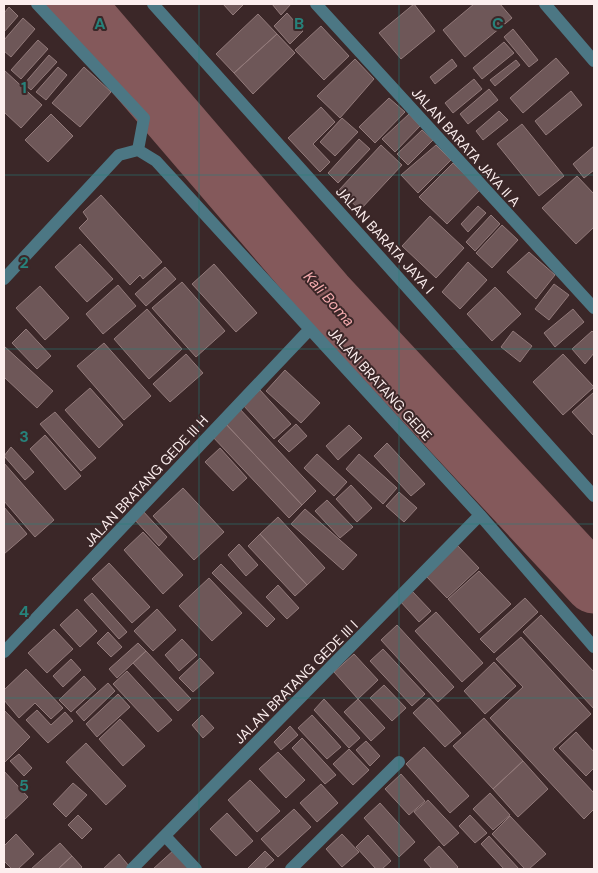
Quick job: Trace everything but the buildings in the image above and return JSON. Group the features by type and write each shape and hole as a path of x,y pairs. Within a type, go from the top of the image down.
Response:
{"street":[{"path":"4,279 119,155 138,150 144,118 37,4"},
{"name":"JALAN BARATA JAYA I","path":"153,4 593,491"},
{"name":"JALAN BARATA JAYA II A","path":"316,4 594,308"},
{"path":"544,4 594,61"},
{"name":"JALAN BRATANG GEDE","path":"138,150 156,161 480,515 594,647"},
{"name":"JALAN BRATANG GEDE III H","path":"4,652 310,329"},
{"name":"JALAN BRATANG GEDE III I","path":"132,869 480,515"},
{"path":"291,869 399,762"},
{"path":"165,836 196,869"}],"waterway":[{"name":"Kali Boma","path":"75,4 325,295 594,584"}]}
